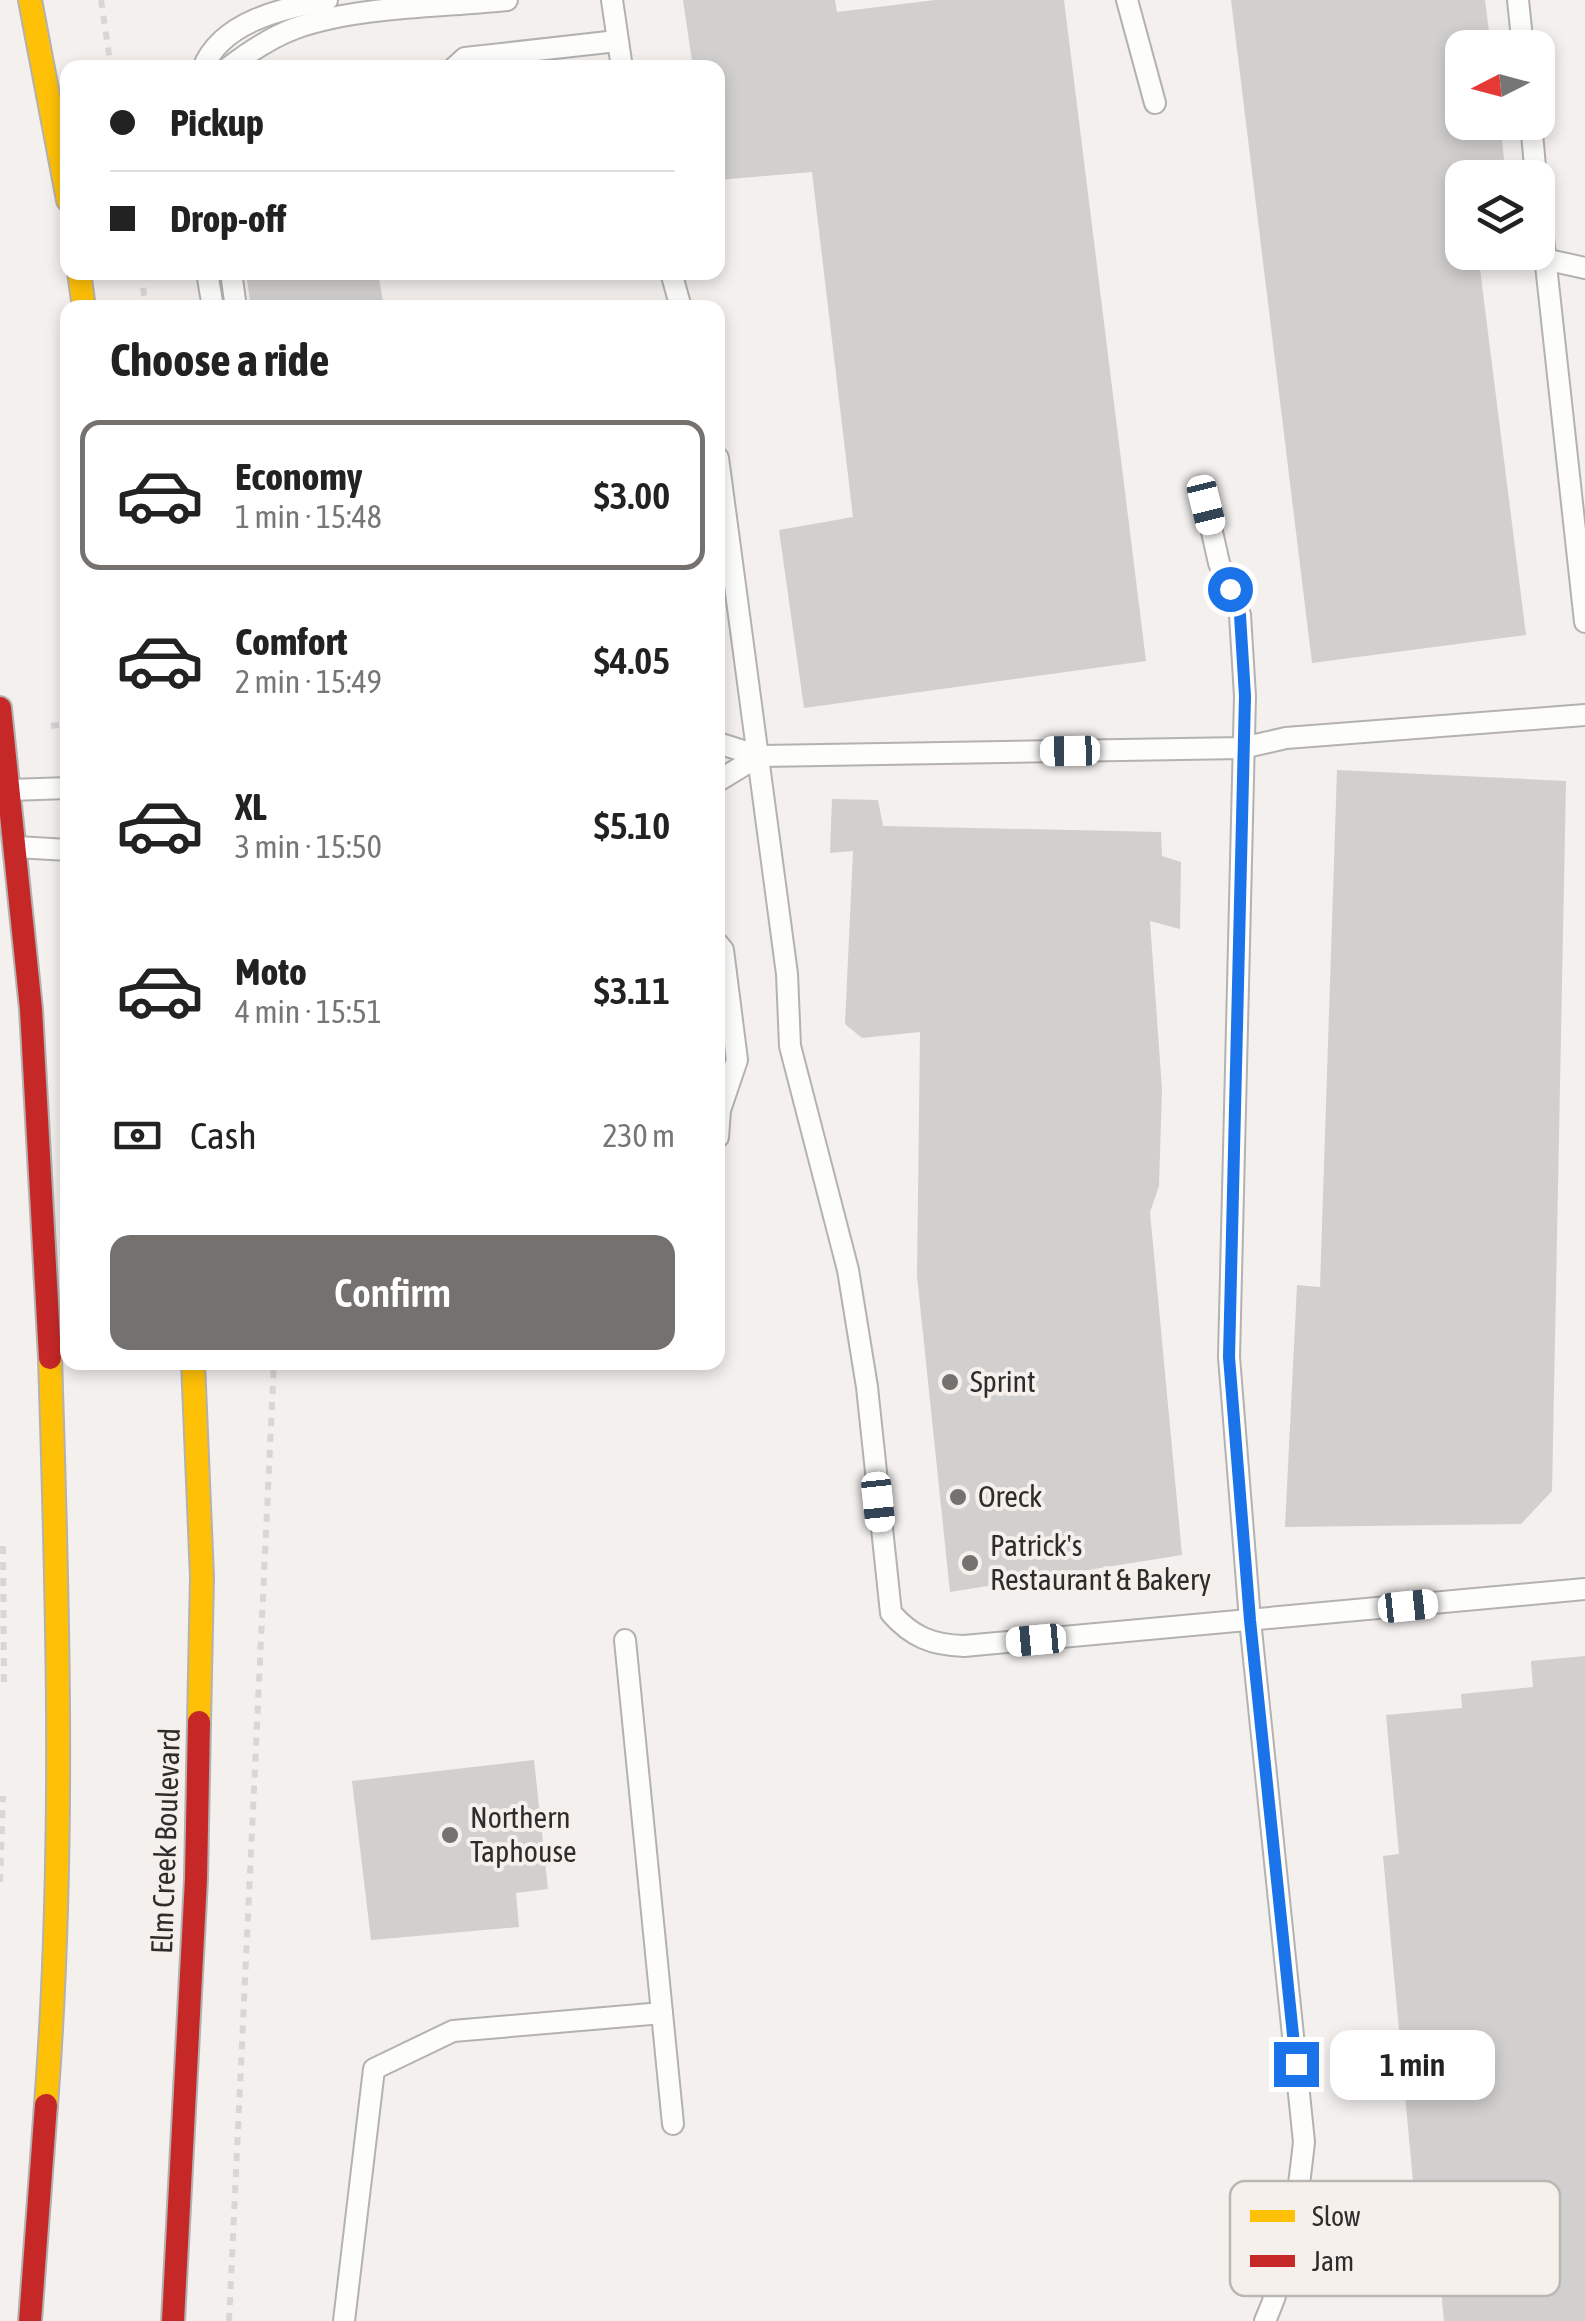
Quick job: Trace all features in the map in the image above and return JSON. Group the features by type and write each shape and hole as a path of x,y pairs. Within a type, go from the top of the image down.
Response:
{"main road":[{"path":"30,0 60,158"},
{"path":"0,708 9,848 32,1010 48,1306 57,1583 55,1986 30,2321"},
{"name":"Elm Creek Boulevard","path":"173,2321 197,1860 202,1578 193,1370"}],"lane":[{"path":"206,60 208,53 240,27 283,9 327,0"},
{"path":"239,60 296,28 346,16 507,0"},
{"path":"612,0 621,60"},
{"path":"1127,0 1155,103"},
{"path":"1518,0 1521,30"},
{"path":"464,60 617,41"},
{"path":"1555,261 1585,268"},
{"path":"1545,270 1585,622"},
{"path":"1206,505 1220,563 1240,615 1245,696 1229,1357 1250,1620 1304,2142 1300,2181"},
{"path":"725,514 787,974 790,1046 848,1270 866,1386 891,1613 905,1629 924,1641 964,1646 1585,1589"},
{"path":"725,745 759,756 1242,748 1286,738 1585,715"},
{"path":"725,777 759,756"},
{"path":"5,790 60,788"},
{"path":"9,848 60,850"},
{"path":"725,966 737,1060 725,1091"},
{"path":"626,1640 673,2124"},
{"path":"344,2321 374,2069 452,2032 662,2012"},
{"path":"1265,2321 1276,2296"}],"path":[{"path":"100,0 109,60"},
{"path":"229,2321 274,1370"},
{"path":"3,1544 4,1704"},
{"path":"0,1882 4,1780"}],"building":[{"path":"683,0 835,0 837,12 935,0 1064,0 1146,661 804,708 779,530 853,517 812,172 725,179 725,60 692,60"},
{"path":"1231,0 1485,0 1489,30 1445,30 1445,140 1502,140 1504,160 1445,160 1445,270 1480,270 1526,635 1312,663"},
{"path":"247,280 379,280 383,300 250,300"},
{"path":"1337,770 1566,781 1552,1491 1521,1524 1285,1527 1297,1285 1320,1287"},
{"path":"832,799 878,800 883,826 1161,832 1162,856 1181,862 1180,929 1150,921 1162,1089 1159,1186 1150,1212 1182,1555 950,1592 917,1276 920,1032 862,1038 845,1024 853,851 830,853"},
{"path":"1585,1656 1585,2321 1444,2321 1442,2296 1560,2296 1560,2181 1413,2181 1383,1856 1399,1854 1386,1715 1462,1708 1461,1694 1533,1687 1531,1661"},
{"name":"Northern Taphouse","path":"534,1760 548,1889 516,1893 519,1927 371,1940 352,1781"}],"traffic: slow":[{"path":"30,0 60,158"},
{"path":"80,280 83,300"},
{"path":"46,2105 58,1825 50,1358"},
{"path":"193,1370 202,1577 199,1722"}],"traffic: jam":[{"path":"0,708 31,1009 50,1358"},
{"path":"173,2321 196,1879 199,1722"},
{"path":"30,2321 46,2105"}],"place":[{"name":"Sprint","path":"950,1382"},
{"name":"Oreck","path":"958,1497"},
{"name":"Patrick's Restaurant & Bakery","path":"970,1563"},
{"name":"Northern Taphouse","path":"450,1835"}],"route":[{"path":"1230,589 1240,615 1245,696 1229,1357 1250,1620 1296,2064"}]}
